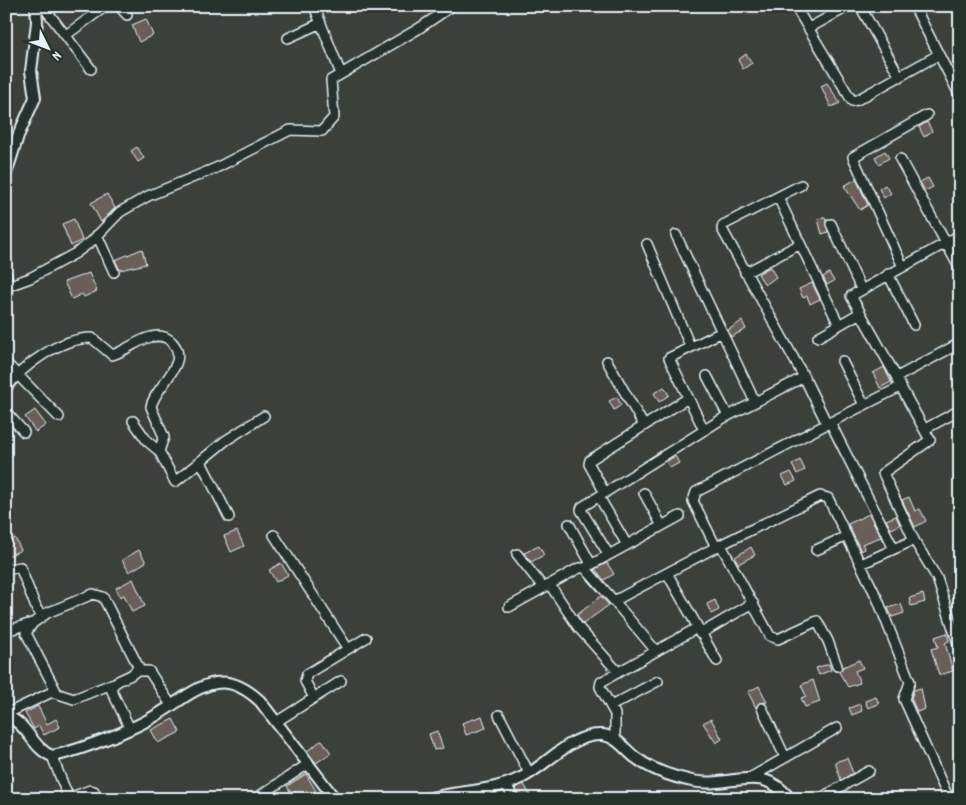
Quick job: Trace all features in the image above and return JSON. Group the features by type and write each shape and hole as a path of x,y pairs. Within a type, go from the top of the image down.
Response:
{"street":[{"path":"6,174 18,136 35,98 32,71 37,22 36,6"},
{"path":"43,6 91,69"},
{"path":"66,36 106,6"},
{"path":"119,6 127,14"},
{"path":"314,6 341,74"},
{"path":"7,285 30,278 70,256 85,246 128,207 216,168 290,130 297,129 316,133 327,128 334,117 335,111 331,80 418,29 452,6"},
{"path":"795,6 852,100 858,100 938,55"},
{"path":"809,28 849,6"},
{"path":"860,6 900,77"},
{"path":"914,6 960,96"},
{"path":"288,38 321,23"},
{"path":"903,267 854,157 926,115"},
{"path":"900,159 960,269"},
{"path":"801,185 722,227 744,273 804,377 894,549"},
{"path":"778,197 839,325"},
{"path":"831,224 861,289"},
{"path":"960,234 851,296 930,437 928,442 883,473 914,540 937,578 960,650"},
{"path":"97,235 114,272"},
{"path":"676,235 755,402"},
{"path":"647,244 690,346"},
{"path":"744,273 800,244"},
{"path":"888,274 914,325"},
{"path":"818,336 860,313"},
{"path":"704,430 669,358 690,346 722,332"},
{"path":"6,388 12,369 70,342 92,338 112,355 149,338 158,336 167,339 176,348 177,360 151,407 164,437 159,451"},
{"path":"837,666 828,641 817,621 774,638 718,546 694,501 696,492 864,405 960,343"},
{"path":"842,361 864,405"},
{"path":"607,362 644,426"},
{"path":"12,369 59,417"},
{"path":"707,376 728,416"},
{"path":"609,555 581,510 582,507 704,430 804,377"},
{"path":"627,545 602,495 589,462 688,398"},
{"path":"925,429 960,410"},
{"path":"6,412 24,432"},
{"path":"133,421 147,441 159,451 175,482 224,441 264,416"},
{"path":"201,462 228,517"},
{"path":"644,493 662,526"},
{"path":"614,602 778,515 820,496 828,498 878,600 910,682 904,699 949,799"},
{"path":"509,607 579,568 588,566 680,516"},
{"path":"570,524 588,566 614,602 656,651"},
{"path":"274,536 348,649"},
{"path":"816,550 847,536"},
{"path":"861,564 914,540"},
{"path":"517,554 540,584 547,586 578,626 618,672"},
{"path":"6,570 20,567 39,614 46,614"},
{"path":"666,573 717,661"},
{"path":"57,693 28,638 27,629 46,614 93,594 100,594 138,663 137,671"},
{"path":"616,740 617,721 600,684 656,651 752,603"},
{"path":"6,631 35,622"},
{"path":"314,698 305,681 307,674 366,638"},
{"path":"6,716 44,695 57,693 74,699 114,683 137,671 149,671 171,705"},
{"path":"611,706 658,680"},
{"path":"276,722 341,681"},
{"path":"114,683 111,689 130,728"},
{"path":"52,756 130,728 156,716 201,688 217,683 232,684 247,689 260,700 335,799"},
{"path":"762,708 785,757"},
{"path":"499,715 530,773"},
{"path":"6,716 20,724 43,751 52,756 69,798 90,790 94,791 98,799"},
{"path":"747,779 837,728"},
{"path":"427,799 506,784 530,773 556,754 585,738 602,735 616,740 636,758 661,772 692,781 712,783 760,777 775,782 790,799"},
{"path":"255,799 308,764"},
{"path":"819,799 869,771"},
{"path":"506,784 514,799"}],"building":[{"path":"146,19 153,35 139,42 132,25"},
{"path":"746,54 752,63 743,69 738,60"},
{"path":"827,83 840,103 831,107 821,86"},
{"path":"927,122 932,131 924,137 919,127"},
{"path":"137,147 144,158 138,162 131,151"},
{"path":"885,151 889,158 879,164 875,157"},
{"path":"928,178 933,187 925,191 920,182"},
{"path":"856,179 868,205 860,210 844,186"},
{"path":"885,185 891,193 884,198 879,189"},
{"path":"107,194 115,208 101,222 91,203"},
{"path":"825,217 828,232 822,234 818,219"},
{"path":"74,219 82,240 71,246 62,224"},
{"path":"142,249 146,264 120,270 115,260"},
{"path":"770,267 776,277 765,285 758,274"},
{"path":"89,273 97,291 84,297 82,294 72,299 64,282"},
{"path":"829,273 834,281 827,285 823,277"},
{"path":"812,283 820,299 810,304 807,296 803,298 799,289"},
{"path":"742,321 746,329 731,337 728,330"},
{"path":"884,367 891,382 880,388 873,373"},
{"path":"664,387 669,395 659,402 654,393"},
{"path":"617,397 621,405 614,410 609,401"},
{"path":"35,410 46,425 36,432 25,417"},
{"path":"675,456 679,463 670,468 666,462"},
{"path":"800,460 805,470 797,474 792,465"},
{"path":"791,472 796,481 787,485 782,476"},
{"path":"909,497 915,511 920,509 926,521 915,527 902,500"},
{"path":"869,514 881,537 862,544 865,549 861,551 848,524"},
{"path":"896,516 900,525 891,529 886,520"},
{"path":"237,531 244,546 231,552 224,536"},
{"path":"15,538 21,550 6,557 6,542"},
{"path":"539,546 544,555 531,562 524,553"},
{"path":"751,547 755,555 738,564 735,557"},
{"path":"139,550 146,562 129,572 122,560"},
{"path":"281,563 288,575 276,582 269,570"},
{"path":"607,563 614,574 604,580 595,569"},
{"path":"133,579 145,606 132,612 124,595 120,597 116,588"},
{"path":"923,594 925,602 911,606 909,598"},
{"path":"601,596 609,605 583,624 577,615"},
{"path":"715,600 719,610 711,614 707,604"},
{"path":"901,604 904,613 892,617 888,608"},
{"path":"947,633 949,641 945,643 953,671 939,675 931,649 938,647 935,637"},
{"path":"859,660 863,668 855,671 860,683 848,687 839,672 843,667"},
{"path":"829,664 831,670 819,675 816,668"},
{"path":"813,680 820,702 805,707 801,698 806,696 801,685"},
{"path":"759,686 767,702 759,703 756,708 748,692"},
{"path":"921,688 925,709 917,712 911,698 914,690"},
{"path":"876,697 879,704 868,708 865,701"},
{"path":"860,704 862,711 852,715 849,708"},
{"path":"38,706 47,724 56,719 60,727 44,735 39,726 34,729 25,713"},
{"path":"482,716 486,728 466,735 462,723"},
{"path":"173,719 180,732 158,743 151,730"},
{"path":"711,719 722,739 716,743 703,723"},
{"path":"437,731 443,748 434,750 429,734"},
{"path":"322,740 331,753 316,763 307,751"},
{"path":"847,758 853,773 841,780 835,762"},
{"path":"306,774 316,791 303,799 294,799 287,786"},
{"path":"524,784 532,799 520,799 515,788"}]}
